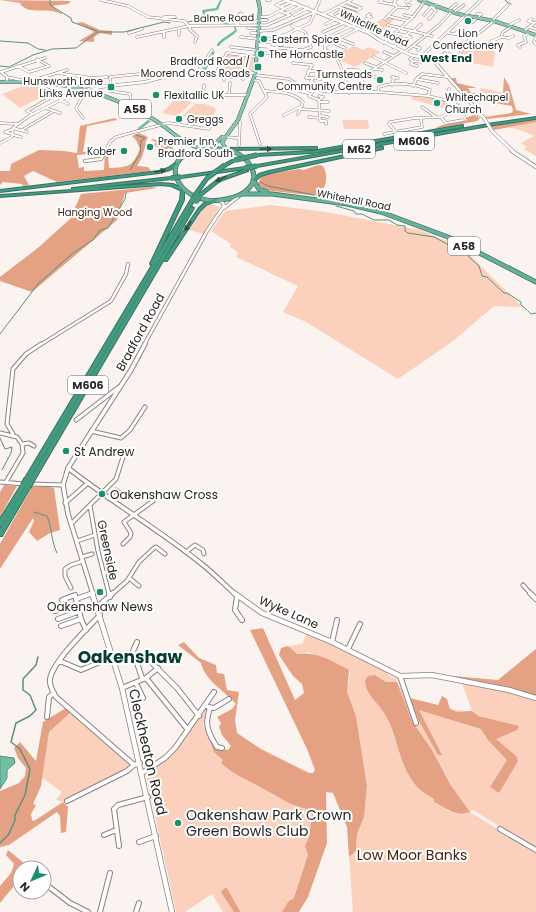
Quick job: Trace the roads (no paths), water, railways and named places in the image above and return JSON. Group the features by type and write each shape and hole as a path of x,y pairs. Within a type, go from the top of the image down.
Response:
{"highway":[{"name":"M62","path":"257,166 452,128 536,115"},
{"name":"M62","path":"257,166 536,118"},
{"name":"M606","path":"0,524 30,480 144,292 207,178 225,165 235,160 256,155 312,152 452,128"},
{"name":"M606","path":"198,194 219,180 245,168 368,151 460,130"},
{"path":"0,192 159,172 169,169 188,154 202,149 315,148 366,142"},
{"path":"227,149 238,153 247,160 253,172 254,180"},
{"path":"0,196 167,184 196,198 217,200 230,199 249,188 254,180 260,175 368,151"},
{"path":"177,163 175,173 182,190"},
{"path":"0,196 245,168"},
{"path":"0,192 170,177"},
{"name":"A58","path":"254,180 258,188 265,191 352,204 390,214"},
{"path":"145,186 167,186 178,191 180,196 174,217"},
{"name":"M606","path":"149,274 154,259 183,198 182,190"},
{"name":"Whitehall Road","path":"241,194 255,193 350,205 390,214 440,234 536,282"},
{"name":"M606","path":"144,292 199,210 205,204 217,200"},
{"name":"M606","path":"30,480 149,274 194,201"},
{"name":"M606","path":"0,534 25,486"}],"main road":[{"path":"202,149 217,143 224,137 236,123 243,109 255,74 260,19 258,0"},
{"name":"Whitcliffe Road","path":"287,0 371,34 384,43 414,56 433,60"},
{"path":"419,0 450,11 462,13 466,16 492,20 536,35"},
{"path":"433,60 507,147 536,167"},
{"path":"92,89 145,82 178,73 229,73 234,76 241,73 255,74"},
{"name":"A58","path":"0,82 44,82 78,85 92,89 163,125 190,146 202,149"},
{"name":"A58","path":"175,134 184,147 177,163"},
{"path":"224,137 221,144 227,149"}],"street":[{"path":"101,0 128,6 148,17 184,21 190,26 189,29 191,33 197,36 195,42"},
{"path":"285,9 276,5 287,0"},
{"path":"241,37 274,40 311,22 320,0"},
{"path":"342,0 361,8 357,10 342,5"},
{"path":"324,14 351,0"},
{"path":"382,0 380,2 407,8 409,5"},
{"path":"396,0 394,2 397,6"},
{"path":"406,2 410,0"},
{"path":"384,43 413,17 425,1 430,0"},
{"path":"421,57 466,16 481,0"},
{"path":"276,1 281,3"},
{"path":"280,7 291,2"},
{"path":"251,20 268,17 296,3"},
{"path":"406,52 439,25 456,4"},
{"path":"441,13 450,11 464,4"},
{"path":"424,15 435,5"},
{"path":"429,19 436,10 433,8 435,5"},
{"path":"280,11 287,13 302,6"},
{"path":"384,19 397,6"},
{"path":"433,60 454,61 471,37 474,37 507,6"},
{"path":"339,7 358,15 354,18 362,22"},
{"path":"294,14 308,8"},
{"path":"335,14 344,9"},
{"path":"251,33 270,31 316,11"},
{"path":"472,22 479,11"},
{"path":"231,20 241,13"},
{"name":"Balme Road","path":"190,26 214,27 238,24 270,24 290,15 287,13"},
{"path":"344,18 353,13"},
{"path":"345,48 324,39 371,18 367,16 370,14"},
{"path":"475,18 481,14 477,14"},
{"path":"162,19 170,15 175,17"},
{"path":"404,15 413,17"},
{"path":"216,16 231,20 238,24"},
{"path":"388,16 408,21"},
{"path":"220,21 225,19"},
{"path":"260,19 267,20"},
{"path":"326,24 336,19"},
{"path":"532,19 528,21 535,22"},
{"path":"365,20 372,23"},
{"path":"501,37 503,32 519,20"},
{"path":"524,31 535,22"},
{"path":"323,32 344,23"},
{"path":"258,45 305,50 311,45 305,32 287,24"},
{"path":"414,31 421,24"},
{"path":"388,25 432,36"},
{"path":"142,29 131,33 138,37 164,30 190,26"},
{"path":"529,27 536,29"},
{"path":"179,28 179,35"},
{"path":"248,28 259,31"},
{"path":"332,28 353,36"},
{"path":"337,28 341,31"},
{"path":"330,52 325,50 324,47 358,29"},
{"path":"455,34 460,29"},
{"path":"164,30 164,37"},
{"path":"393,47 411,31"},
{"path":"395,33 411,37"},
{"path":"448,33 471,37"},
{"path":"520,48 518,45 526,42 524,36 530,33"},
{"path":"283,35 292,40"},
{"path":"536,35 534,42 536,44"},
{"path":"500,47 491,42 501,37 510,38 512,36"},
{"path":"339,39 353,44"},
{"path":"468,41 488,47"},
{"path":"276,48 278,44 282,45"},
{"path":"267,51 269,46"},
{"path":"413,46 420,48 418,50"},
{"path":"231,47 267,51 303,58"},
{"path":"456,49 461,50"},
{"path":"197,73 212,50"},
{"path":"362,92 365,74 386,62 402,50"},
{"path":"384,52 394,56"},
{"path":"216,73 227,53 257,57"},
{"path":"437,60 446,54 458,56"},
{"path":"414,56 410,59 412,61 410,64 417,66"},
{"path":"374,57 386,62 392,68 406,73"},
{"path":"1,72 45,58"},
{"path":"18,66 31,72 49,66 37,60"},
{"path":"338,61 346,79 346,88 349,93"},
{"path":"412,61 422,62"},
{"path":"294,63 317,66"},
{"path":"365,63 382,70"},
{"path":"312,65 308,70 306,78 321,79"},
{"path":"66,97 57,94 37,83 40,78 67,70"},
{"path":"308,70 315,71"},
{"path":"342,70 357,70 365,74 375,76"},
{"path":"1,72 7,77 21,80"},
{"path":"57,73 92,78 107,77"},
{"path":"111,86 110,77 149,73"},
{"path":"224,73 224,80"},
{"path":"241,73 241,78 243,79"},
{"path":"255,74 289,79 295,84 315,90 349,93 378,92 428,96 445,100 483,117"},
{"path":"413,86 416,79 422,74 447,77"},
{"path":"7,77 7,82"},
{"path":"392,85 393,77 398,78"},
{"path":"307,88 312,82 313,78"},
{"path":"416,79 438,83"},
{"path":"253,80 259,81 267,97 252,111 249,117 260,144"},
{"path":"312,82 320,85 318,85"},
{"path":"229,95 230,83"},
{"path":"78,85 92,89"},
{"path":"122,85 123,93"},
{"path":"204,85 204,96 248,95"},
{"path":"378,92 381,85 413,86 430,90 428,96"},
{"path":"0,143 12,135 13,129 17,124 33,114 85,88"},
{"path":"311,94 315,90"},
{"path":"445,100 449,90"},
{"path":"110,91 131,95 131,100"},
{"path":"265,91 284,93 298,98 302,101 302,106 298,114"},
{"path":"300,91 311,94"},
{"path":"73,93 82,97 76,108 83,118"},
{"path":"33,114 27,111 57,94"},
{"path":"311,94 310,98 328,102"},
{"path":"319,96 323,97 319,101 320,120 326,121 326,124"},
{"path":"60,100 68,104"},
{"path":"284,115 302,106"},
{"path":"422,106 436,117"},
{"path":"396,132 389,124 390,122 415,118 421,119 441,117 456,111 461,107"},
{"path":"46,108 60,113"},
{"path":"300,109 329,111"},
{"path":"423,111 427,109"},
{"path":"22,130 54,111"},
{"path":"456,111 465,114"},
{"path":"474,114 479,113"},
{"path":"309,117 328,117"},
{"path":"441,117 446,123 463,120"},
{"path":"384,134 422,127 421,119"},
{"path":"85,161 100,160 105,148 116,137 168,123 207,129 214,122"},
{"path":"239,145 240,122"},
{"path":"0,123 17,124"},
{"path":"21,137 3,132 13,129 26,132"},
{"path":"224,137 239,138"},
{"name":"Bradford Road","path":"95,599 71,524 66,503 63,485 68,468 120,388 207,231 222,209 241,194"},
{"path":"217,200 224,204 222,209"},
{"path":"6,482 23,452 23,444 13,434 7,424 13,369 26,354 111,301 128,264"},
{"path":"122,267 127,268"},
{"path":"76,420 115,389 120,388"},
{"path":"91,431 121,438 130,430 145,407"},
{"path":"0,433 13,434"},
{"path":"23,444 29,443 34,446"},
{"path":"71,524 116,479 124,454"},
{"name":"Wyke Lane","path":"68,468 101,494 186,552 237,596 260,612 348,649 400,676 432,675 508,690 536,698"},
{"path":"0,482 63,485"},
{"path":"66,503 88,483"},
{"path":"108,498 116,490 120,493"},
{"path":"123,544 130,537 131,533 125,526 124,522 132,514 153,501"},
{"name":"Greenside","path":"90,506 95,535 110,596"},
{"path":"77,541 95,535"},
{"path":"186,552 196,545 204,550 204,554"},
{"path":"97,607 129,578 139,562 156,547 165,554"},
{"path":"71,588 64,574 64,569 92,554"},
{"path":"104,574 113,567"},
{"path":"129,578 138,586"},
{"path":"523,585 536,599"},
{"path":"55,611 76,599 93,593"},
{"path":"237,596 235,610 242,620"},
{"path":"62,600 76,599"},
{"path":"76,599 81,619 86,630"},
{"name":"Cleckheaton Road","path":"95,599 122,688 148,797 172,912"},
{"path":"58,619 80,611"},
{"path":"100,615 60,661 50,679 51,687 56,697 134,765"},
{"path":"61,626 81,619"},
{"path":"332,642 336,620"},
{"path":"348,649 360,624"},
{"path":"137,642 133,651 144,678 188,730"},
{"path":"100,657 101,662"},
{"path":"60,661 81,670 108,659"},
{"path":"148,659 184,696 199,716"},
{"path":"122,688 136,683 158,668"},
{"path":"400,676 416,723"},
{"path":"136,683 143,698"},
{"path":"142,773 165,758 199,716 214,692"},
{"path":"47,717 49,697 54,693"},
{"path":"205,705 210,708 220,705 229,698"},
{"path":"210,708 205,719 206,725 218,747 222,748"},
{"path":"68,801 140,763"},
{"path":"119,846 114,809 118,805 148,797"},
{"path":"500,829 536,850"},
{"path":"104,835 116,830"},
{"path":"139,842 156,836"},
{"path":"100,912 110,873"},
{"path":"52,889 68,903 88,912"},
{"path":"136,912 139,903"}],"waterway":[{"path":"50,0 50,5 71,18 72,22 97,31"},
{"path":"221,0 217,9 203,11 205,18 229,25"},
{"path":"505,0 511,4"},
{"path":"188,22 205,18"},
{"path":"0,66 9,67 33,55 52,49 76,48 97,32 124,32 164,22 170,23"},
{"path":"218,45 222,40 236,30 234,26"},
{"path":"0,41 28,43 38,49 45,50"},
{"path":"210,59 214,52"},
{"path":"203,72 208,63"},
{"path":"139,129 149,121"},
{"path":"135,131 140,129"},
{"path":"130,170 140,154 141,141 145,138 136,135"},
{"path":"159,141 180,153"},
{"path":"260,182 268,186 314,195"},
{"path":"0,334 38,284 73,253 93,240 100,230 108,228 125,199 126,193"},
{"path":"336,206 354,211 356,214 362,214 374,220 389,220 397,225 405,226 405,231 408,233 434,237 449,245 456,245 465,250 469,257 479,266 482,276 487,277 504,293 507,293 521,302 521,305 527,310"},
{"path":"528,311 531,314 536,313"},
{"path":"0,438 5,449 12,447 11,453 2,470"},
{"path":"34,512 47,516 57,553"},
{"path":"0,843 9,834 15,820 15,815 25,795 30,769 20,749 11,742 16,723 30,716 36,710 30,695 23,690 23,679 36,665 38,657"}],"place":[{"name":"Lion Confectionery","path":"468,21"},
{"name":"Eastern Spice","path":"264,39"},
{"name":"The Horncastle","path":"261,54"},
{"name":"Bradford Road / Moorend Cross Roads","path":"258,67"},
{"name":"Turnsteads Community Centre","path":"380,80"},
{"name":"Hunsworth Lane Links Avenue","path":"111,87"},
{"name":"Flexitallic UK","path":"156,95"},
{"name":"Whitechapel Church","path":"437,103"},
{"name":"Greggs","path":"179,119"},
{"name":"Premier Inn, Bradford South","path":"150,147"},
{"name":"Kober","path":"124,151"},
{"name":"St Andrew","path":"66,451"},
{"name":"Oakenshaw Cross","path":"102,494"},
{"name":"Oakenshaw News","path":"100,592"},
{"name":"Oakenshaw Park Crown Green Bowls Club","path":"178,823"}],"district":[{"name":"West End","path":"446,58"},
{"name":"Oakenshaw","path":"130,657"}],"park label":[{"name":"Hanging Wood","path":"95,212"},
{"name":"Low Moor Banks","path":"412,855"}]}
